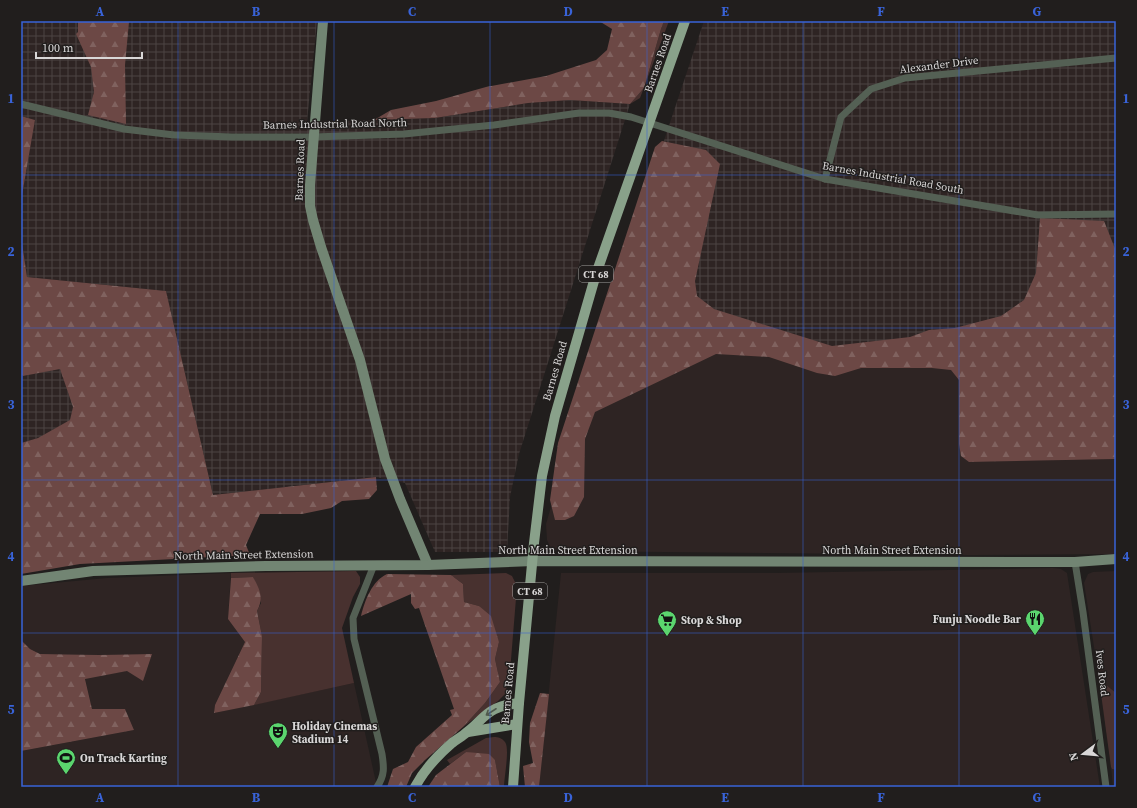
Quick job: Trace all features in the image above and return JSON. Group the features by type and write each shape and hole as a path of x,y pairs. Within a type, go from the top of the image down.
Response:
{"main road":[{"name":"Barnes Road","path":"513,787 517,724 542,476 555,416 596,274 685,21"},
{"path":"415,787 428,767 452,743 468,732 481,719 495,709 507,704 519,703"},
{"path":"468,732 517,724"}],"street":[{"name":"Barnes Road","path":"324,21 313,137 310,206 321,247 360,360 385,459 428,565"},
{"name":"Alexander Drive","path":"825,179 841,117 871,89 905,78 1116,58"},
{"name":"Barnes Industrial Road North","path":"21,104 124,129 160,133 232,137 313,137 404,134 494,125 579,113 609,113 631,117 650,123"},
{"name":"Barnes Industrial Road South","path":"650,123 825,179 1038,215 1116,214"},
{"name":"North Main Street Extension","path":"21,581 93,571 266,566 428,565 533,562 1075,562 1116,559"},
{"name":"Ives Road","path":"1075,562 1106,787"},
{"path":"374,565 353,618 354,639 382,754 384,768 383,778 377,787"}],"shaded area":[{"path":"21,21 317,21 307,122 435,118 528,103 570,100 630,104 519,454 510,497 507,552 435,552 405,483 376,477 213,495 166,291 27,277 21,236 21,201 35,120 21,116"},
{"path":"664,21 669,21 645,85"},
{"path":"704,21 1116,21 1116,334 833,356 610,302"},
{"path":"644,88 640,98 630,104"},
{"path":"610,302 966,345 969,462 1116,459 1116,554 971,555 560,551 550,547 547,540 546,524"},
{"path":"60,368 73,407 71,420 38,438 21,443 21,374 24,376"},
{"path":"1061,569 1067,573 1100,787 539,787 561,573 776,573"},
{"path":"356,571 360,577 360,584 353,597 342,628 354,683 254,705 261,692 262,636 257,611 261,603 253,577 231,578 231,573"},
{"path":"1116,571 1116,693 1099,679 1084,583 1088,574 1093,572"},
{"path":"231,573 228,619 245,642 215,705 214,713 354,683 377,787 21,787 21,751 134,730 125,709 92,709 85,678 127,671 152,654 40,654 30,649 21,640 21,586 107,578"},
{"path":"506,573 512,576 517,586 510,672 505,694 463,727 485,703 500,682 495,659 499,642 479,606 464,602 463,584 451,575"},
{"path":"1099,679 1116,693 1116,770 1112,769 1111,767"},
{"path":"494,737 505,742 507,750 504,787 500,787 495,760 466,752 450,764 447,760 486,738"},
{"path":"1111,767 1112,769 1116,770 1116,787 1113,787"}],"green space":[{"path":"78,21 129,22 125,65 126,124 88,115 94,92 91,67 76,34 78,32"},
{"path":"599,21 664,21 644,88 630,104 570,100 528,103 435,118 374,120 391,110 436,101 486,87 546,76 596,60 607,50 612,29"},
{"path":"21,116 35,120 21,201"},
{"path":"662,141 706,150 720,164 695,281 697,296 714,309 832,346 910,337 929,330 955,328 1001,316 1024,300 1036,273 1040,218 1104,221 1116,251 1116,459 969,462 961,456 959,444 959,380 951,370 932,368 861,368 835,376 817,373 769,357 716,354 595,412 585,439 584,497 574,516 565,520 555,520 550,500 558,443 655,147"},
{"path":"21,236 27,277 166,291 213,495 376,477 377,490 369,499 342,501 331,508 302,514 260,514 246,545 250,555 80,564 21,574 21,443 38,438 70,420 73,407 60,369 23,376 21,374"},
{"path":"387,574 451,575 463,584 464,602 479,606 491,616 499,642 495,659 500,682 485,703 463,727 412,773 406,787 387,787 393,769 408,762 416,747 452,715 450,710 454,709 419,608 415,609 411,603 411,594 361,616 373,586"},
{"path":"253,577 261,598 257,611 262,636 261,692 254,705 214,713 215,705 245,642 228,619 231,578"},
{"path":"21,640 30,649 40,654 152,654 143,681 127,671 85,679 92,709 125,709 134,730 21,751"},
{"path":"540,693 549,694 539,787 525,787 523,766 533,763 529,742 530,723"},
{"path":"466,752 489,754 495,760 500,787 428,787 436,775"}],"place":[{"name":"Funju Noodle Bar","path":"1035,636"},
{"name":"Stop & Shop","path":"667,637"},
{"name":"Holiday Cinemas Stadium 14","path":"278,749"},
{"name":"On Track Karting","path":"66,775"}]}
